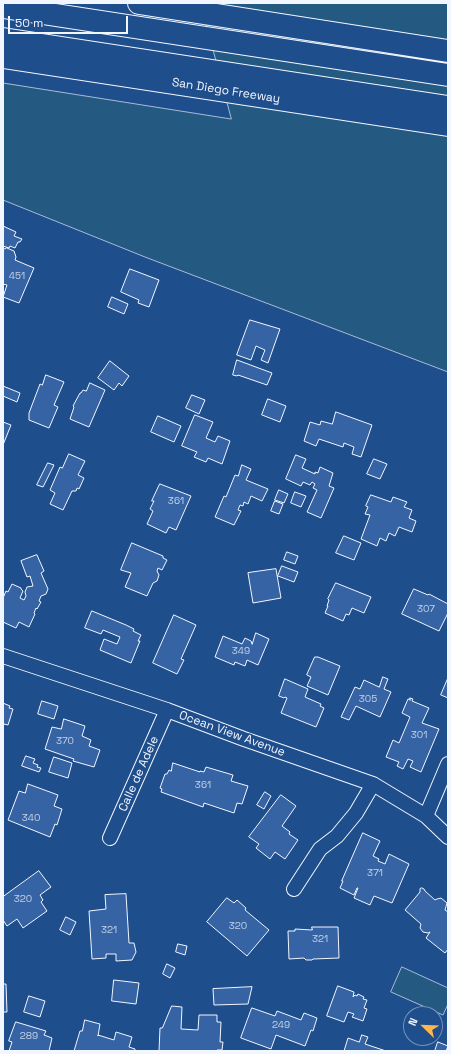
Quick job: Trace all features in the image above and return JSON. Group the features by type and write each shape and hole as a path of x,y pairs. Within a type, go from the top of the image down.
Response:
{"highway":[{"path":"139,3 448,51"},
{"path":"3,7 448,75"},
{"path":"3,39 448,106"},
{"name":"San Diego Freeway","path":"3,57 448,125"}],"street":[{"name":"Ocean View Avenue","path":"3,656 167,710 251,742 373,784 426,816 448,837"},
{"name":"Calle de Adele","path":"110,838 167,710"},
{"path":"426,816 448,764"},
{"path":"294,889 320,849 337,836 356,813 373,784"}],"shaded area":[{"path":"201,3 448,3 448,372 145,257 3,200 3,83 231,119"},
{"path":"402,967 448,988 448,1004 443,1015 443,1006 423,1006 391,992"}],"building":[{"path":"3,226 16,232 14,236 22,239 18,242 15,248 3,246"},
{"path":"7,248 14,251 16,257 15,260 34,268 19,303 3,297 7,285 3,284 3,250"},
{"path":"130,269 159,280 149,307 138,303 139,300 121,292"},
{"path":"112,297 128,304 124,314 108,307"},
{"path":"250,320 280,329 268,363 261,360 265,350 256,346 251,360 237,355"},
{"path":"237,360 272,373 267,385 238,375 233,375"},
{"path":"110,361 129,376 122,386 119,383 114,390 98,378"},
{"path":"46,375 64,382 54,405 58,407 49,428 29,420 29,413 40,384 42,385"},
{"path":"90,383 105,390 89,427 70,419 73,406 80,393 83,390 86,391"},
{"path":"3,386 20,393 17,402 3,396"},
{"path":"192,395 205,400 199,414 186,408"},
{"path":"268,399 286,406 280,422 262,415"},
{"path":"336,412 372,425 361,457 352,454 354,447 344,443 343,447 319,439 316,446 304,441 310,422 320,425 321,421 332,424"},
{"path":"195,415 213,422 206,438 215,442 218,436 230,441 222,464 208,458 206,462 194,457 197,452 182,446"},
{"path":"158,416 181,426 174,442 151,432"},
{"path":"3,422 11,425 3,445"},
{"path":"69,454 85,461 78,475 84,478 79,489 77,488 76,491 72,491 63,510 50,504 55,493 50,490 60,467 62,468"},
{"path":"296,455 306,459 302,468 315,474 315,472 318,473 320,467 333,473 329,486 334,488 321,518 307,512 317,490 313,488 315,484 312,482 310,485 303,482 301,486 286,479"},
{"path":"374,459 387,464 380,479 367,474"},
{"path":"48,463 54,465 43,487 37,485"},
{"path":"242,465 251,469 246,480 268,489 262,501 251,496 248,504 244,502 243,506 240,505 238,510 241,511 234,525 215,517 224,496 226,497 235,475 238,476"},
{"path":"160,484 191,496 176,530 169,527 166,533 147,524 153,511 150,509 154,501 152,501"},
{"path":"279,490 288,494 284,503 275,500"},
{"path":"295,492 306,496 301,507 291,503"},
{"path":"371,495 391,502 393,497 407,502 404,507 412,510 409,518 416,521 412,532 399,527 395,536 389,533 386,541 380,538 377,546 361,539 370,515 365,514 368,507 366,506"},
{"path":"275,501 283,504 279,514 271,511"},
{"path":"344,536 361,543 354,560 336,553"},
{"path":"132,543 163,556 163,558 167,560 162,570 158,568 157,571 159,575 157,581 153,583 147,596 125,587 131,573 121,570"},
{"path":"287,552 298,556 295,564 284,560"},
{"path":"37,555 44,571 41,573 48,589 46,594 41,596 39,601 41,602 37,609 36,608 29,627 19,622 16,628 3,622 3,598 6,591 8,592 12,584 21,588 23,591 20,598 24,600 27,587 33,586 30,576 27,577 21,561"},
{"path":"282,566 298,572 294,582 278,576"},
{"path":"276,569 281,598 253,603 248,573"},
{"path":"336,583 371,597 364,613 352,608 349,615 346,614 343,621 325,613 328,606 328,599"},
{"path":"414,589 428,595 429,594 448,604 448,613 439,631 402,614"},
{"path":"92,611 126,625 141,635 131,663 100,650 104,639 117,644 120,637 103,630 101,634 85,628"},
{"path":"174,615 196,625 181,659 184,660 177,674 153,663"},
{"path":"256,633 269,639 258,665 247,660 245,666 235,662 234,665 215,657 223,636 242,644 245,638 251,641 252,644"},
{"path":"315,657 340,666 328,695 307,686 311,677 307,675"},
{"path":"383,677 388,679 384,689 391,692 380,717 356,706 349,720 341,717 355,687 360,689 364,680 379,687"},
{"path":"448,678 448,698 441,695"},
{"path":"285,679 308,689 305,697 321,704 320,706 324,708 316,727 281,713 287,698 279,696"},
{"path":"410,698 413,699 412,701 429,708 422,723 439,729 421,772 410,767 413,761 408,759 403,769 397,766 399,762 386,757 393,740 399,743 410,717 402,713 408,699 410,700"},
{"path":"42,701 58,706 54,719 38,714"},
{"path":"3,703 10,706 9,708 13,709 8,725 4,724 3,726"},
{"path":"64,719 85,726 82,736 91,740 89,746 100,750 94,767 73,761 74,759 45,749 52,727 61,729"},
{"path":"26,756 35,759 33,763 38,765 37,767 41,768 39,772 22,766"},
{"path":"54,757 72,763 68,778 49,772"},
{"path":"173,763 200,772 204,772 206,767 233,775 231,781 248,786 242,804 237,803 234,813 204,803 203,807 161,792 162,789 160,788 165,774 167,774 169,770 171,771"},
{"path":"28,784 58,795 54,806 62,809 57,825 55,824 50,837 8,820 19,791 25,793"},
{"path":"265,792 271,796 264,809 257,805"},
{"path":"281,795 296,806 282,826 290,832 289,834 298,840 285,859 275,852 270,859 256,848 259,844 249,837"},
{"path":"363,833 380,841 373,856 379,859 378,861 385,864 389,854 409,864 392,903 374,896 370,905 354,898 358,888 354,895 340,888"},
{"path":"39,871 51,887 40,895 43,900 41,902 47,911 23,928 17,919 7,926 3,920 3,897"},
{"path":"422,888 435,900 441,898 447,903 445,910 448,912 448,949 445,953 426,938 430,932 423,932 420,928 421,924 405,910"},
{"path":"126,894 129,943 134,943 136,952 132,960 116,961 116,954 106,954 106,958 92,959 89,911 106,909 105,895"},
{"path":"227,898 234,903 237,900 246,908 245,910 269,930 247,956 207,922"},
{"path":"66,917 76,922 70,935 60,930"},
{"path":"312,927 338,927 339,958 312,960 306,960 304,958 289,959 288,931 295,931 295,929 312,930"},
{"path":"178,944 187,946 185,955 176,952"},
{"path":"167,964 175,968 170,978 163,974"},
{"path":"114,980 139,983 136,1004 112,1001"},
{"path":"3,984 6,984 7,1012 3,1012"},
{"path":"338,986 354,992 353,997 355,995 357,996 358,994 364,997 363,999 367,1000 364,1008 367,1009 363,1021 352,1017 354,1014 348,1012 344,1022 327,1016"},
{"path":"252,987 248,1004 214,1005 213,989"},
{"path":"29,996 45,1001 40,1017 24,1012"},
{"path":"172,1006 182,1007 181,1029 198,1030 199,1015 217,1015 217,1022 221,1022 220,1042 223,1042 222,1050 159,1051 160,1028 162,1028"},
{"path":"252,1008 275,1016 277,1011 301,1020 304,1013 317,1018 313,1031 311,1030 305,1046 276,1035 271,1049 241,1038"},
{"path":"85,1020 100,1024 98,1035 114,1040 116,1032 132,1037 129,1047 135,1049 135,1051 74,1051"},
{"path":"16,1022 46,1031 44,1035 52,1038 49,1051 9,1051 12,1042 9,1041"},
{"path":"362,1035 368,1037 365,1044 386,1051 344,1051 348,1038 359,1042"},
{"path":"443,1044 448,1046 446,1051 435,1051 437,1046 443,1046"}]}
